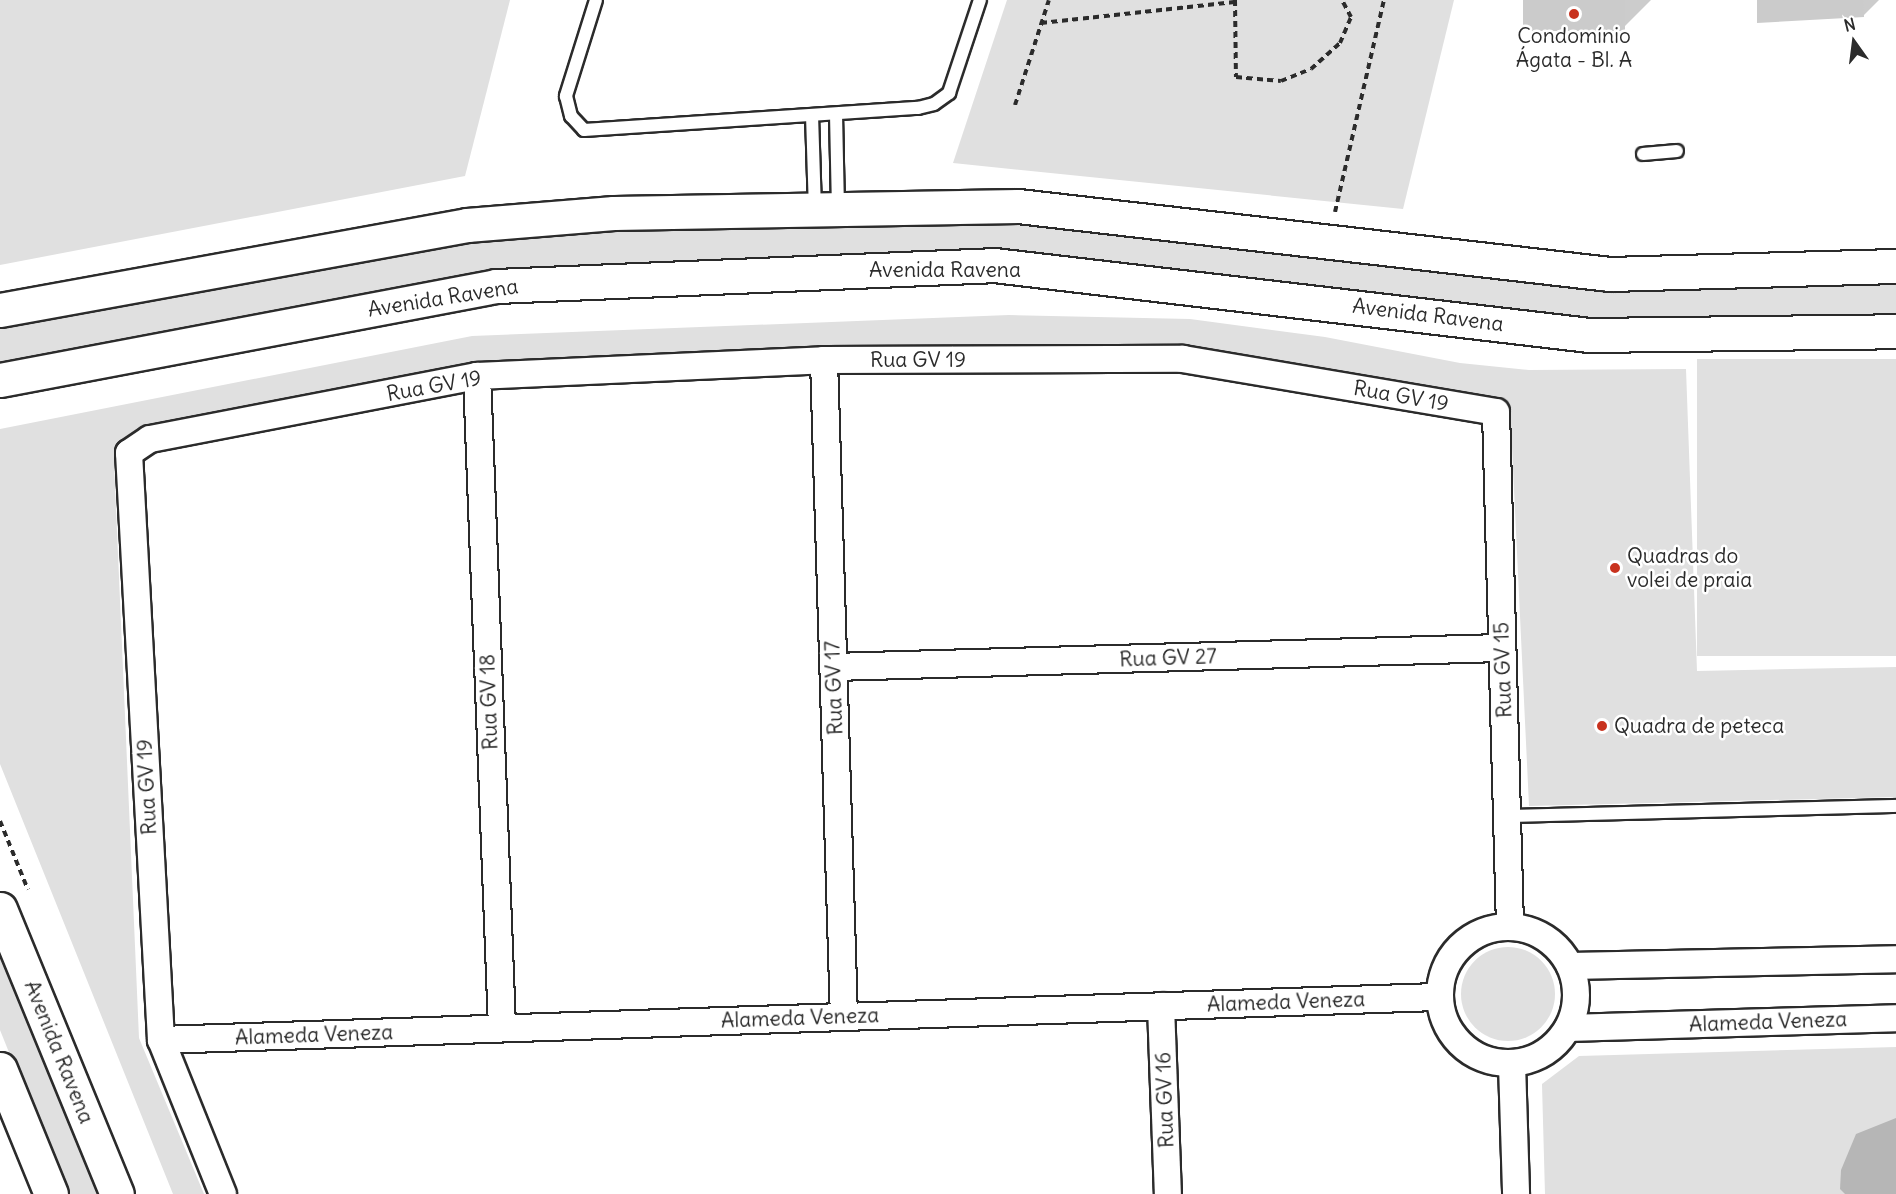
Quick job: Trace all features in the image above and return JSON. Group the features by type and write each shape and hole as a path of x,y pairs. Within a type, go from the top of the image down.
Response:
{"main road":[{"path":"0,310 467,225 614,213 1018,206 1609,274 1896,266"},
{"name":"Avenida Ravena","path":"0,380 496,285 994,265 1589,335 1896,330"},
{"name":"Avenida Ravena","path":"0,909 117,1194"},
{"path":"0,1069 51,1194"}],"street":[{"name":"Rua GV 19","path":"223,1194 161,1040 129,453 150,438 477,376 824,360 1183,359 1496,412"},
{"name":"Rua GV 17","path":"824,360 844,1017"},
{"name":"Rua GV 18","path":"477,376 502,1028"},
{"name":"Rua GV 15","path":"1496,412 1510,927"},
{"name":"Rua GV 27","path":"833,667 1502,648"},
{"path":"1510,927 1545,938 1570,966 1576,986 1576,1008 1568,1028 1544,1052 1512,1064 1490,1062 1470,1053 1453,1038 1443,1018 1439,997 1442,975 1452,955 1468,940 1488,930 1510,927"},
{"path":"1570,966 1896,959"},
{"name":"Alameda Veneza","path":"161,1040 1439,997"},
{"name":"Rua GV 16","path":"1161,1006 1168,1194"},
{"name":"Alameda Veneza","path":"1568,1028 1896,1018"},
{"path":"1512,1064 1516,1194"}],"lane":[{"path":"596,0 566,96 572,116 584,130 918,108 934,104 950,93 980,0"},
{"path":"827,209 836,114"},
{"path":"812,115 827,209"},
{"path":"1643,154 1677,151"},
{"path":"1507,816 1896,806"}],"path":[{"path":"1015,105 1049,0"},
{"path":"1041,24 1235,1 1236,77 1281,81 1311,69 1340,43 1351,17 1342,0"},
{"path":"1328,242 1384,0"}],"shaded area":[{"path":"0,0 510,0 465,176 0,265"},
{"path":"1007,0 1454,0 1403,209 953,163"},
{"path":"1050,219 1464,265 1896,275 1896,318 1624,323 1044,257 494,274 0,363 0,326 402,248 559,228"},
{"path":"1009,315 1190,319 1325,337 1460,363 1529,370 1686,369 1697,671 1896,667 1896,797 1529,806 1510,405 1189,347 826,348 482,365 158,424 145,428 121,448 114,462 139,1038 204,1194 173,1194 0,764 0,429 472,336"},
{"path":"1697,359 1896,359 1896,656 1697,656"},
{"path":"0,940 103,1194 66,1194 0,1030"},
{"path":"1508,947 1526,950 1541,961 1552,976 1555,994 1552,1012 1541,1027 1526,1038 1508,1041 1490,1038 1475,1027 1464,1012 1461,994 1464,976 1475,961 1490,950"},
{"path":"1896,1047 1896,1194 1545,1194 1542,1084 1579,1056"},
{"path":"1896,1118 1896,1194 1845,1194 1840,1189 1841,1170 1856,1134"}],"building":[{"name":"Condomínio Ágata - Bl. A","path":"1523,0 1625,0 1625,31 1523,31"},
{"path":"1757,0 1863,0 1864,17 1757,23"}],"place":[{"name":"Condomínio Ágata - Bl. A","path":"1574,14"},
{"name":"Quadras do volei de praia","path":"1615,568"},
{"name":"Quadra de peteca","path":"1602,726"}]}
